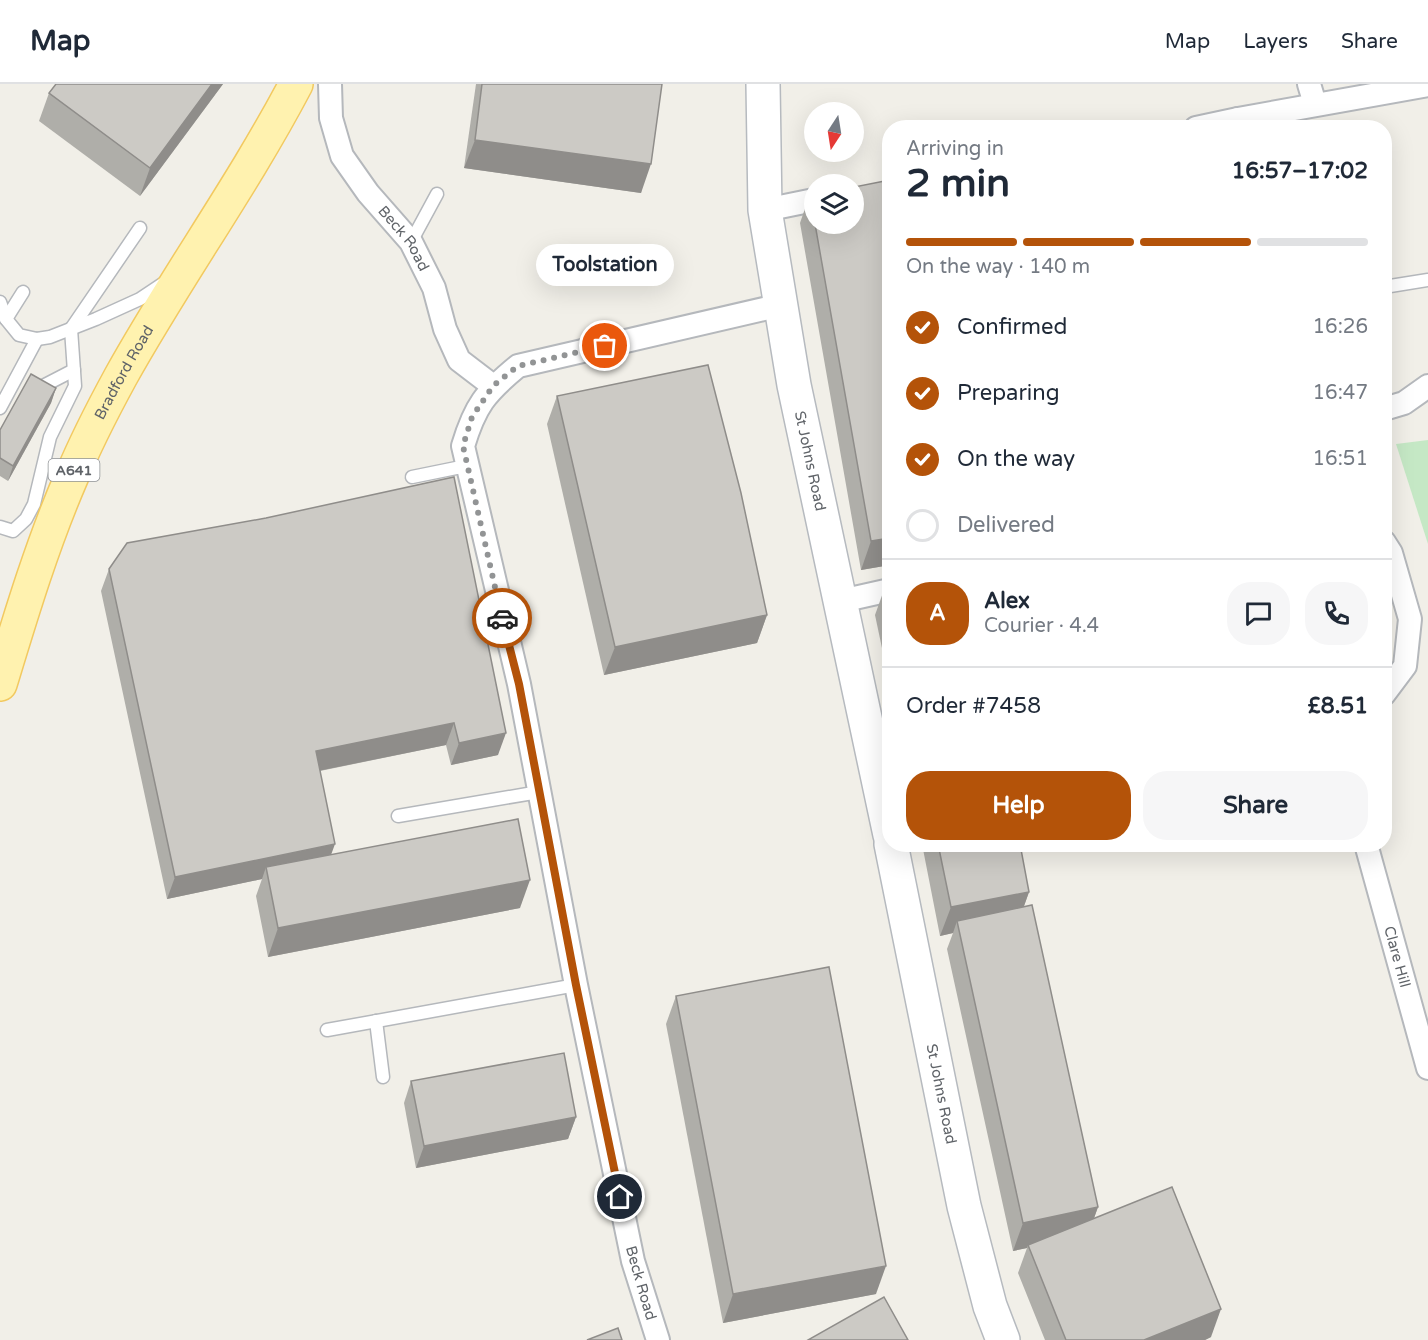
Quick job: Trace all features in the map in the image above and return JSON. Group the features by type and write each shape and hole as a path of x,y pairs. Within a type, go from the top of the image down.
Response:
{"main road":[{"name":"Bradford Road","path":"0,684 30,588 71,477 121,377 183,272 230,200 296,84"}],"street":[{"name":"Beck Road","path":"330,84 331,118 342,156 368,193 411,242 434,288 445,329 459,360 493,386"},
{"name":"St Johns Road","path":"763,84 765,210 794,386 882,797"},
{"path":"1247,120 1312,94 1428,85"},
{"path":"765,210 804,202"},
{"name":"Beck Road","path":"658,1340 633,1261 576,985 519,684 463,446 472,417 493,386 518,366 781,304"},
{"path":"1392,406 1404,402 1428,386"},
{"path":"1392,556 1410,619 1405,666 1392,683"},
{"path":"841,602 882,592"},
{"name":"St Johns Road","path":"893,852 964,1206 990,1306 1003,1340"},
{"name":"Clare Hill","path":"1368,852 1428,1068"}],"lane":[{"path":"411,242 437,194"},
{"path":"0,527 13,531 26,519 34,504 50,437 75,386 71,329 140,228"},
{"path":"0,302 6,319 20,335 37,339 50,337 140,299 183,272"},
{"path":"1392,285 1428,280"},
{"path":"6,319 23,292"},
{"path":"0,408 37,339"},
{"path":"36,395 45,385 74,370"},
{"path":"412,477 466,466"},
{"path":"398,816 539,792"},
{"path":"327,1030 576,985"},
{"path":"376,1021 383,1077"}],"green space":[{"path":"1428,440 1428,544 1396,444"}],"building":[{"path":"56,84 212,84 150,168 49,93"},
{"path":"482,84 662,84 651,164 475,140"},
{"path":"882,182 882,539 871,541 817,234 864,234 864,185"},
{"path":"708,365 741,493 767,615 615,647 557,396"},
{"path":"31,374 56,388 13,466 0,458 0,430"},
{"path":"454,477 506,733 459,743 454,723 316,751 335,844 175,877 109,569 127,543 266,518"},
{"path":"518,819 530,880 278,928 266,867"},
{"path":"940,852 1022,852 1029,892 951,907"},
{"path":"1032,905 1098,1207 1023,1223 957,921"},
{"path":"829,967 886,1266 733,1294 676,996"},
{"path":"564,1053 576,1117 424,1146 411,1081"},
{"path":"1172,1187 1221,1309 1144,1340 1066,1340 1028,1245"},
{"path":"884,1297 908,1340 808,1340"},
{"path":"618,1328 622,1340 587,1340"}],"way so far":[{"path":"502,618 463,446 472,417 493,386 518,366 605,346"}],"place":[{"name":"Toolstation","path":"605,346"}],"route":[{"path":"502,618 519,684 576,985 620,1197"}]}
